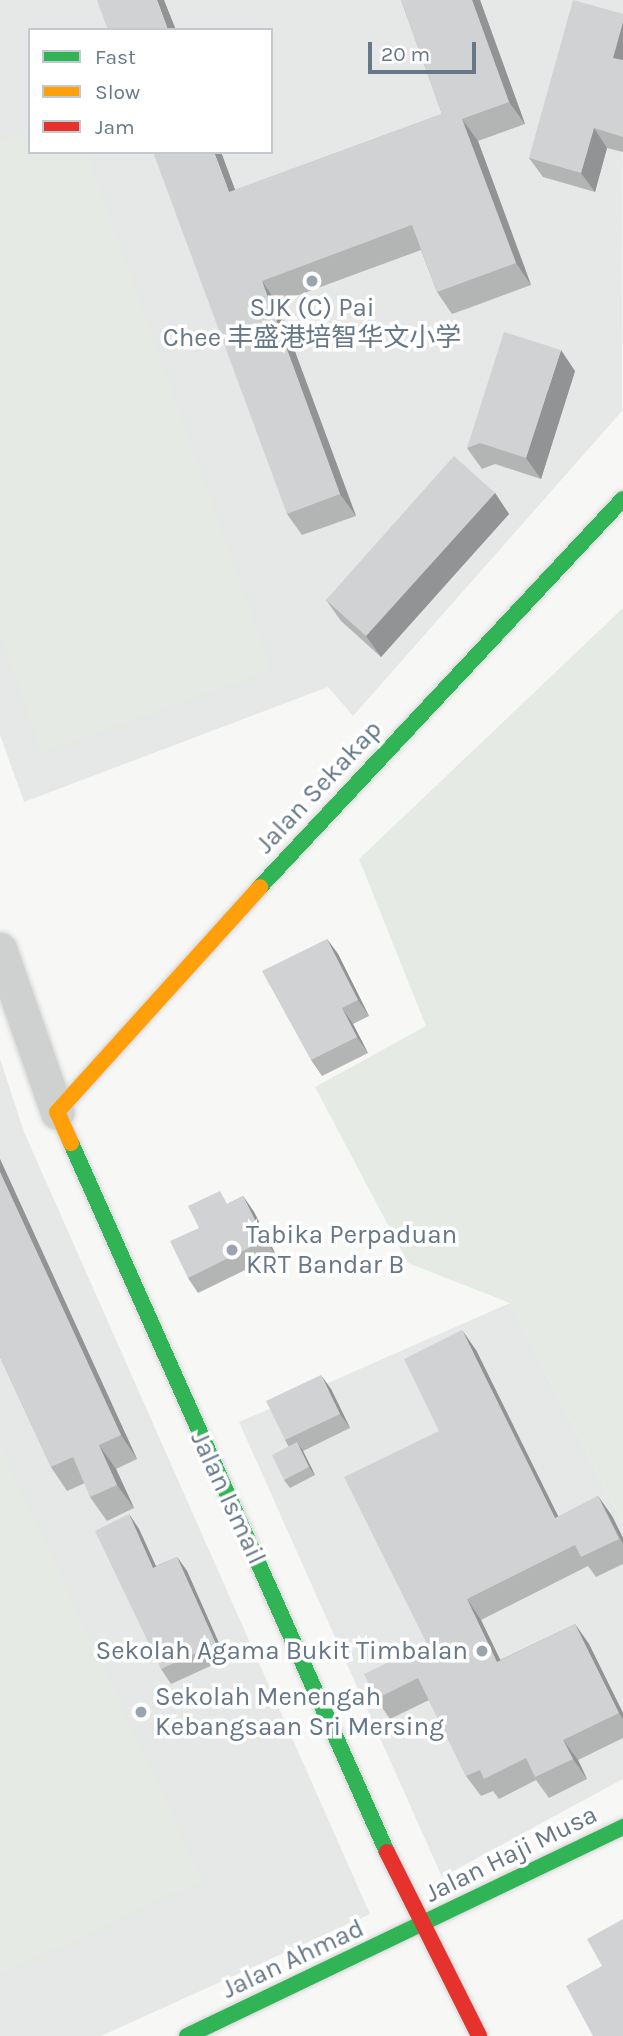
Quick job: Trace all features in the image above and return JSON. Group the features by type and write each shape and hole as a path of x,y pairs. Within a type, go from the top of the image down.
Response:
{"street":[{"name":"Jalan Sekakap","path":"57,1112 367,769 623,499"},
{"name":"Jalan Ismail","path":"0,949 57,1112 420,1925 479,2036"},
{"name":"Jalan Haji Musa","path":"420,1925 623,1827"},
{"name":"Jalan Ahmad","path":"187,2036 420,1925"}],"shaded area":[{"name":"SJK (C) Pai Chee 丰盛港培智华文小学","path":"0,0 623,0 622,411 353,716 328,687 24,802 0,735"},
{"path":"28,133 28,154 87,154 271,670 42,752 0,633 0,142"},
{"path":"623,608 623,1523 510,1303 408,1263 315,1087 426,1026 359,859"},
{"name":"Sekolah Menengah Kebangsaan Sri Mersing","path":"0,1059 24,1132 370,1914 101,2036 0,2036"},
{"name":"Sekolah Agama Bukit Timbalan","path":"510,1303 623,1523 623,1779 442,1877 239,1422"},
{"path":"0,1446 202,1880 0,1974"}],"building":[{"path":"97,0 157,0 167,28 107,28"},
{"path":"401,0 472,0 509,102 462,119 516,263 437,292 412,225 262,281 340,494 287,514 154,154 215,154 229,192 442,114"},
{"path":"573,0 623,14 613,58 623,60 623,137 594,128 581,173 529,158"},
{"path":"504,332 561,350 526,458 480,443 467,448"},
{"path":"454,456 495,493 366,636 326,600"},
{"path":"327,939 358,1000 342,1008 357,1037 311,1060 262,971"},
{"path":"0,1172 121,1435 99,1445 117,1485 90,1497 73,1457 51,1467 0,1357"},
{"path":"220,1191 227,1204 243,1196 265,1240 188,1278 170,1241 199,1228 188,1206"},
{"path":"462,1330 555,1518 598,1496 619,1539 581,1557 575,1545 467,1599 497,1662 575,1624 619,1713 563,1740 573,1759 535,1777 526,1758 484,1779 480,1770 466,1776 418,1678 376,1699 364,1674 427,1644 344,1477 439,1431 404,1359"},
{"path":"321,1375 340,1414 285,1440 266,1401"},
{"path":"297,1442 309,1467 284,1480 272,1455"},
{"path":"129,1514 153,1568 177,1557 216,1644 161,1669 95,1531"},
{"path":"623,1919 623,2036 593,2036 566,1986 602,1966 587,1939"}],"traffic: fast":[{"path":"260,887 623,499"},
{"path":"71,1143 387,1852"},
{"path":"187,2036 623,1827"}],"traffic: slow":[{"path":"71,1143 57,1112 260,887"}],"traffic: jam":[{"path":"387,1852 479,2036"}],"place":[{"name":"SJK (C) Pai Chee 丰盛港培智华文小学","path":"312,281"},
{"name":"Tabika Perpaduan KRT Bandar B","path":"232,1250"},
{"name":"Sekolah Agama Bukit Timbalan","path":"482,1651"},
{"name":"Sekolah Menengah Kebangsaan Sri Mersing","path":"141,1712"}]}
